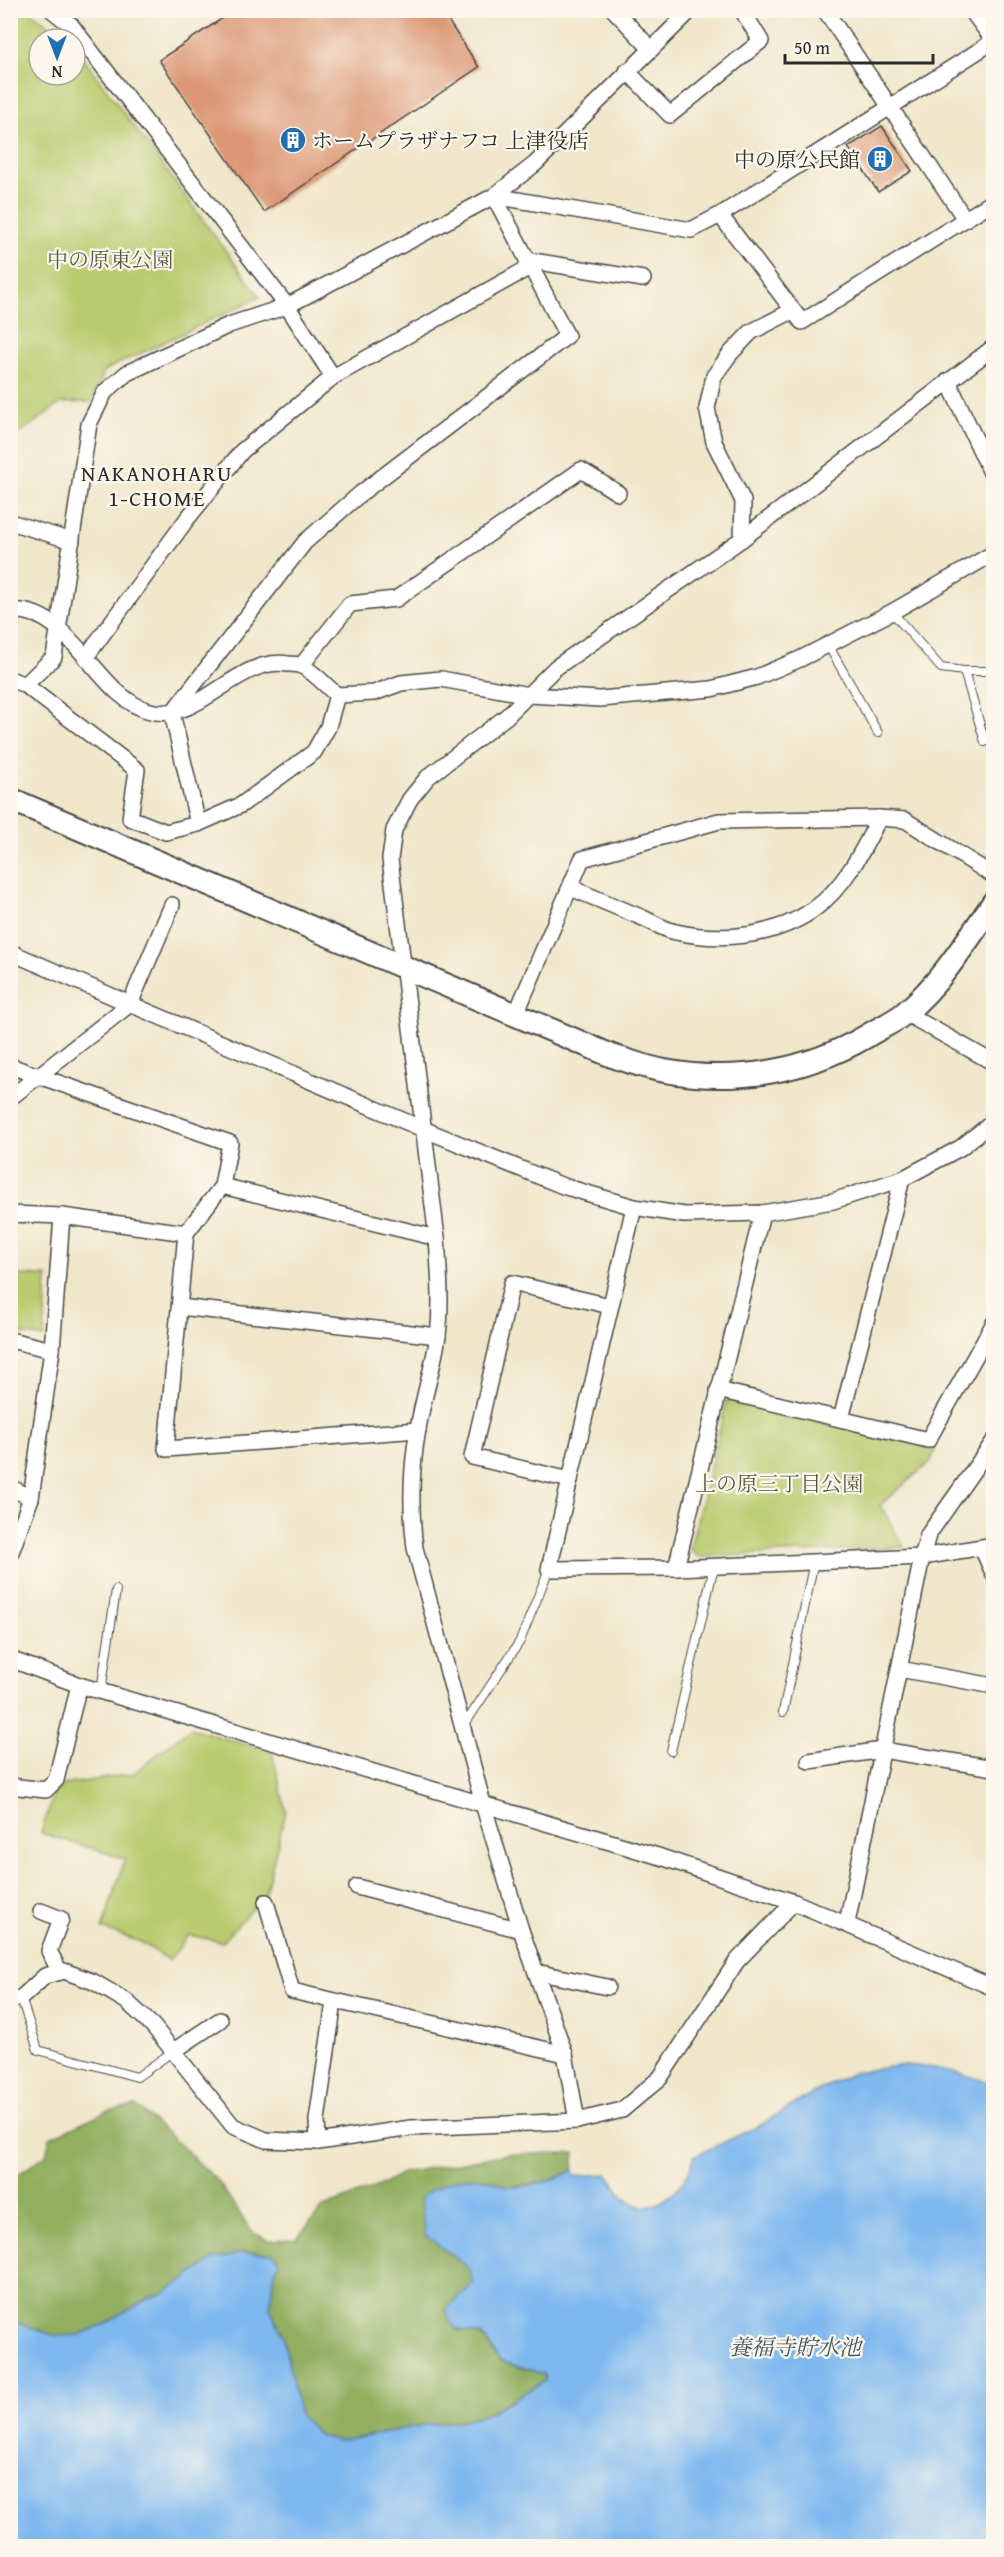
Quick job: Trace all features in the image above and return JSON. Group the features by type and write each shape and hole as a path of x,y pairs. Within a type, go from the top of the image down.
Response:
{"street":[{"path":"52,10 71,25 287,306 333,377"},
{"path":"614,10 651,49"},
{"path":"25,685 54,657 89,424 105,392 127,373 229,325 287,306 494,196 535,164 691,10"},
{"path":"627,71 670,115 761,41 742,10"},
{"path":"825,10 965,219"},
{"path":"494,196 691,230 720,215 993,41 971,10"},
{"path":"172,713 305,542 360,494 567,336 494,196"},
{"path":"720,215 802,322 993,201"},
{"path":"86,657 187,519 243,451 333,377 528,264 643,279"},
{"path":"742,539 743,501 714,442 707,408 711,387 714,376 730,354 751,332 792,311"},
{"path":"577,2121 565,2054 520,1930 462,1729 415,1548 412,1475 418,1430 438,1336 441,1292 437,1238 390,859 394,830 410,799 428,777 507,716 555,668 742,539 993,346"},
{"path":"948,381 993,479"},
{"path":"301,666 350,604 396,600 581,470 618,493"},
{"path":"10,522 72,541"},
{"path":"10,611 27,610 58,628 132,706 152,712 172,713 201,700 248,670 277,662 301,666 337,695 374,693 400,683 441,680 529,695 600,699 711,689 757,677 828,645 892,612 993,553"},
{"path":"10,679 25,685 137,770 130,818 166,832 198,824 241,805 314,752 328,727 337,695"},
{"path":"172,713 198,824"},
{"path":"10,799 612,1056 663,1071 711,1077 762,1073 813,1062 857,1041 905,1013 952,962 993,902"},
{"path":"516,1014 582,859 719,821 879,818 905,820 993,876"},
{"path":"571,888 675,932 718,938 755,934 784,924 813,910 840,883 856,861 879,818"},
{"path":"10,1098 130,1004 172,905"},
{"path":"10,952 423,1129 563,1186 634,1207 684,1215 762,1213 833,1201 902,1179 960,1148 993,1121"},
{"path":"905,1013 993,1063"},
{"path":"10,1066 230,1143 222,1186 186,1233 166,1449 418,1430"},
{"path":"841,1419 902,1179"},
{"path":"222,1186 437,1238"},
{"path":"634,1207 549,1569 676,1568 922,1557 988,1546 993,1575"},
{"path":"676,1568 762,1213"},
{"path":"10,1214 62,1216 186,1233"},
{"path":"10,1555 32,1498 52,1350 62,1216"},
{"path":"570,1480 472,1457 512,1283 610,1306"},
{"path":"180,1307 438,1336"},
{"path":"718,1390 928,1440 993,1323"},
{"path":"10,1340 52,1350"},
{"path":"847,1923 928,1535 993,1441"},
{"path":"10,1486 32,1498"},
{"path":"10,1659 80,1685 662,1857 794,1902 993,1988"},
{"path":"899,1669 993,1686"},
{"path":"10,1786 46,1790 56,1780 80,1685"},
{"path":"809,1761 882,1750 993,1768"},
{"path":"357,1887 520,1930"},
{"path":"266,1902 292,1991 565,2054"},
{"path":"16,1999 45,1976 64,1971 94,1982 126,2001 153,2026 233,2126 266,2140 318,2142 411,2128 577,2121 622,2110 660,2078 737,1961 794,1902"},
{"path":"41,1911 61,1919 49,1951 60,1972"},
{"path":"536,1972 607,1988"},
{"path":"318,2142 317,2120 334,2002"},
{"path":"172,2052 220,2020"}],"lane":[{"path":"892,612 942,668 993,671"},
{"path":"828,645 878,733"},
{"path":"964,671 984,742"},
{"path":"783,1712 814,1561"},
{"path":"671,1751 714,1566"},
{"path":"462,1729 520,1641 549,1569"},
{"path":"101,1691 116,1590"},
{"path":"16,1999 38,2050 136,2077 172,2052"}],"green space":[{"name":"中の原東公園","path":"10,11 30,11 51,27 27,27 27,87 87,87 87,63 260,297 105,370 91,402 61,403 17,435 11,435"},
{"path":"11,1275 47,1276 44,1338 11,1332"},
{"name":"上の原三丁目公園","path":"727,1400 935,1449 931,1461 880,1505 904,1547 698,1557 690,1549"},
{"path":"190,1728 272,1752 286,1811 265,1894 222,1942 189,1935 169,1960 141,1942 102,1929 125,1859 41,1833 53,1796 62,1785 133,1774"},
{"path":"136,2106 220,2184 252,2232 268,2240 296,2239 324,2207 379,2186 402,2173 508,2154 575,2153 573,2170 556,2180 509,2187 484,2179 425,2235 470,2269 472,2284 448,2309 457,2330 479,2336 485,2340 499,2359 511,2365 544,2374 545,2381 494,2410 466,2420 422,2425 337,2441 320,2436 300,2417 282,2333 270,2308 273,2278 279,2262 274,2254 243,2253 213,2260 166,2292 147,2299 106,2324 79,2335 56,2336 11,2321 10,2180 46,2155 50,2137 107,2111"}],"water":[{"name":"養福寺貯水池","path":"905,2065 950,2071 993,2084 993,2546 11,2546 11,2321 56,2336 79,2335 106,2324 147,2299 166,2292 213,2260 243,2253 274,2254 279,2262 273,2278 270,2308 282,2333 300,2416 320,2436 337,2441 422,2425 466,2420 494,2410 545,2381 544,2374 500,2361 483,2336 459,2329 451,2323 447,2309 472,2284 470,2269 425,2235 421,2197 444,2184 461,2179 478,2178 518,2187 543,2183 573,2170 574,2176 607,2174 630,2201 640,2206 649,2206 659,2203 675,2191 688,2174 694,2156 761,2125 811,2094 855,2072"}],"building":[{"name":"ホームプラザナフコ 上津役店","path":"235,10 441,10 479,67 264,212 159,60"},
{"name":"中の原公民館","path":"882,126 912,171 878,192 848,147"}],"place":[{"name":"ホームプラザナフコ 上津役店","path":"293,140"},
{"name":"中の原公民館","path":"880,159"}],"district":[{"name":"NAKANOHARU 1-CHOME","path":"157,486"}]}
